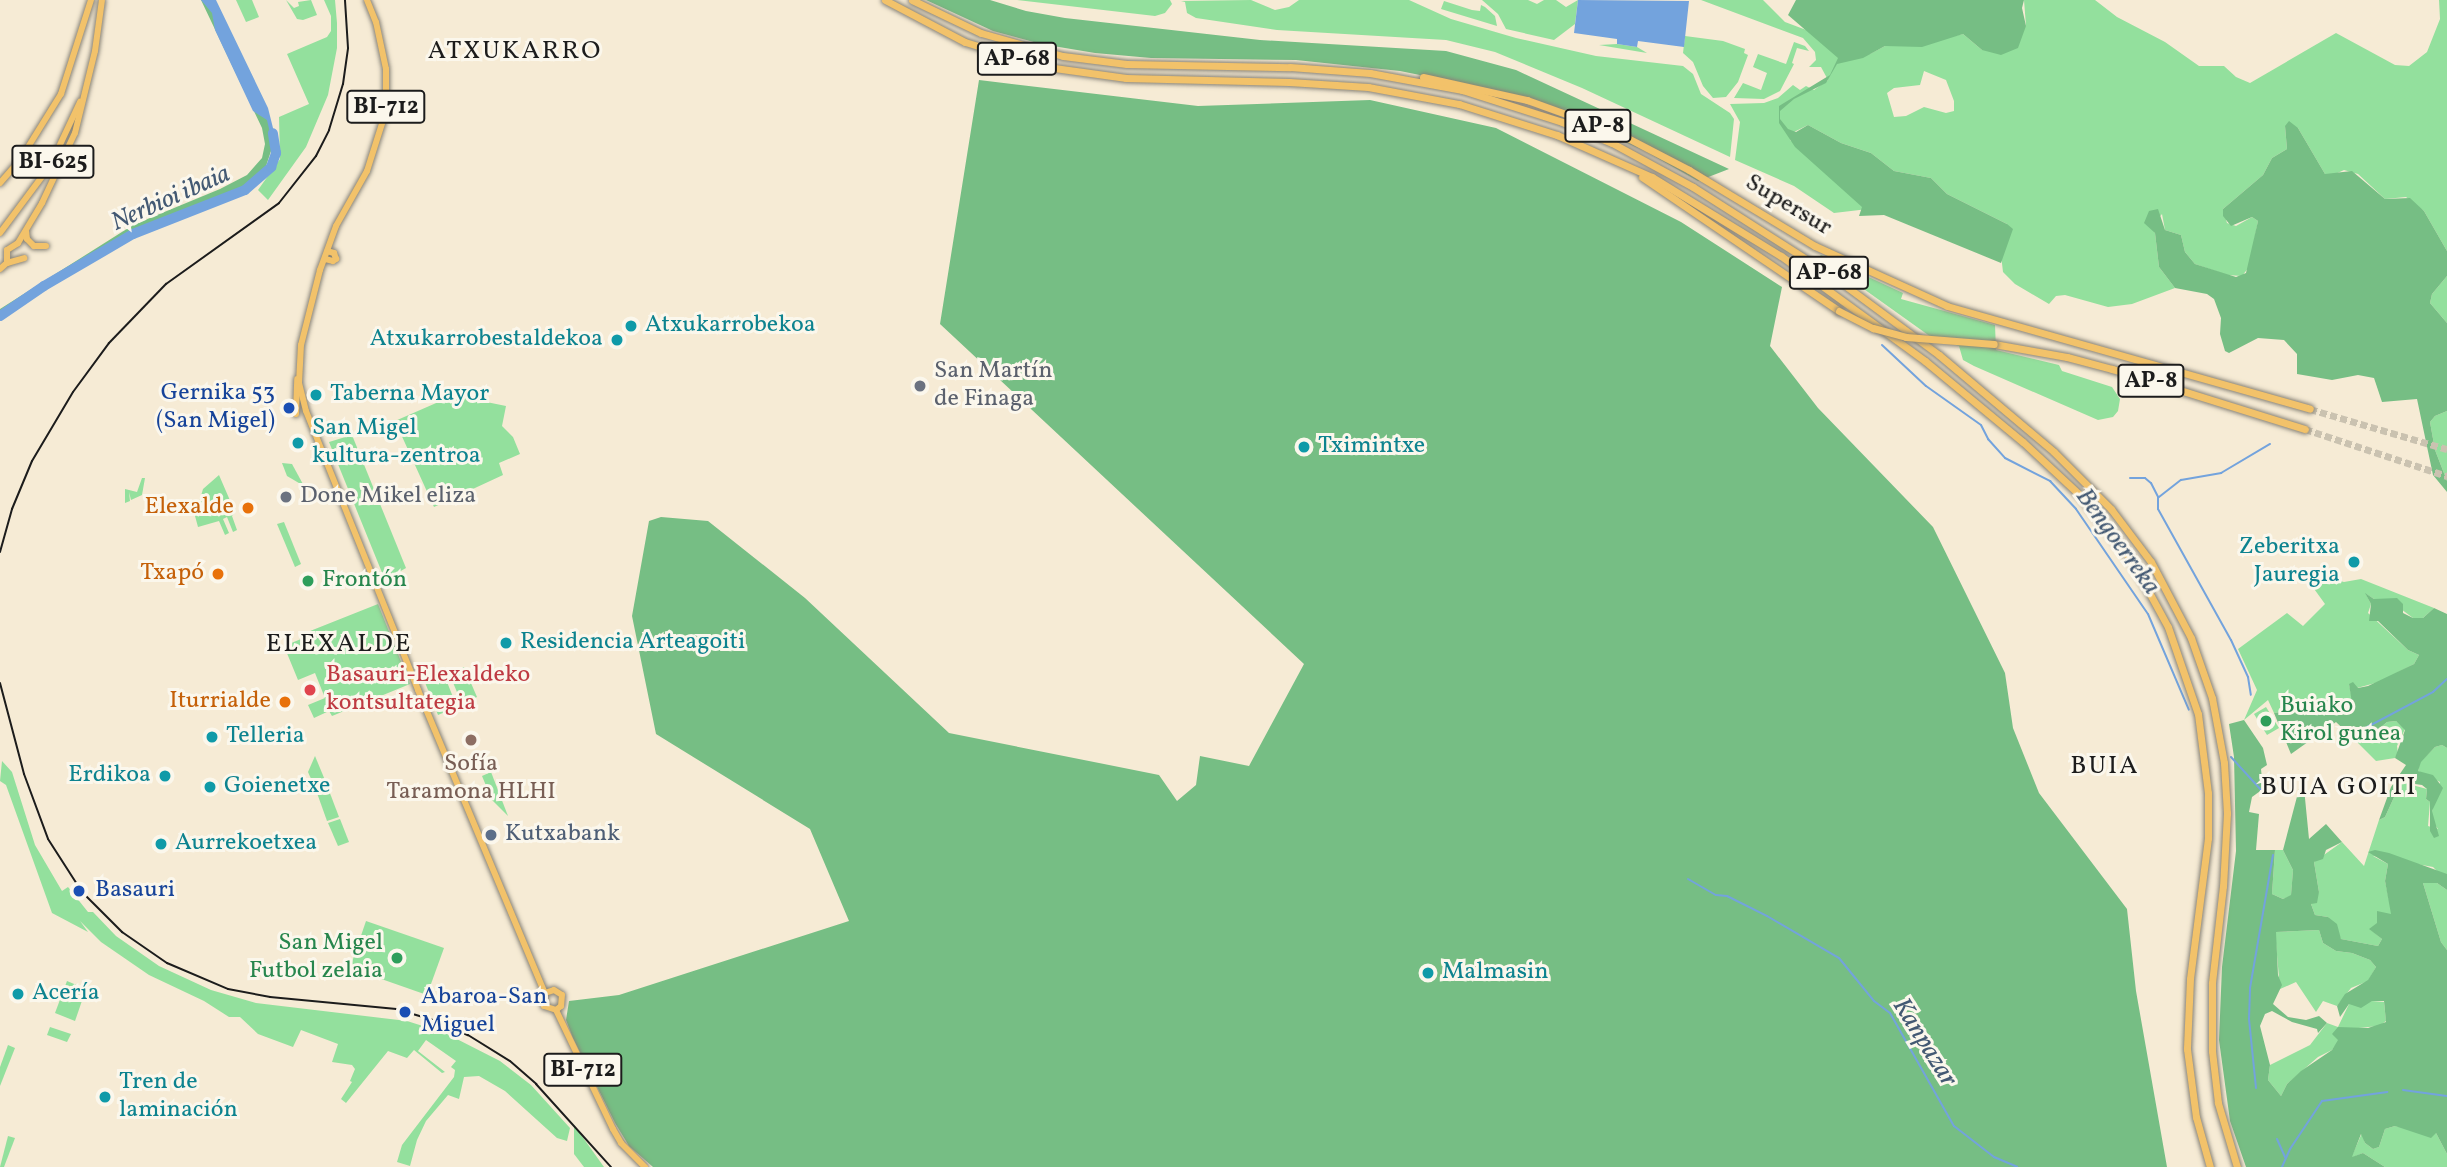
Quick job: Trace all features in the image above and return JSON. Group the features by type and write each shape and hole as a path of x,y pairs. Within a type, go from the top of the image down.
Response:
{"highway":[{"name":"AP-68","path":"886,0 965,42 1047,67 1126,78 1316,83 1406,93 1518,121 1627,166 1675,190 1781,256 1954,384 2023,442 2081,496 2117,539 2146,583 2166,621 2188,680 2205,756 2208,838 2190,979 2187,1040 2194,1108 2210,1167"},
{"name":"AP-68","path":"912,0 988,36 1078,58 1126,64 1370,73 1462,90 1549,117 1633,154 1725,205 1831,275 1939,355 2054,452 2128,530 2162,580 2191,638 2211,698 2221,742 2227,833 2211,1024 2218,1103 2237,1167"},
{"name":"Supersur","path":"1370,73 1406,75 1465,84 1584,120 1663,155 1837,258 1947,306 2310,409"},
{"name":"AP-8","path":"1627,166 1839,311 1873,328 1906,337 1994,344 2067,356 2305,429"}],"main road":[{"path":"0,183 20,160 61,93 91,0"},
{"name":"BI-625","path":"0,233 55,157 88,81 102,0"},
{"name":"BI-712","path":"367,0 376,22 386,69 386,111 368,171 336,226 327,251 334,253 336,258 325,260 301,345 299,374 306,411 456,782 471,811 497,882 545,993 544,1006 556,1010 613,1129 621,1143 645,1167"},
{"path":"7,263 7,250 18,243 65,158 81,113 88,81"},
{"path":"26,230 30,243 46,246"},
{"path":"0,269 7,263 24,258"},
{"path":"296,414 294,398 299,374"},
{"name":"BI-712","path":"545,993 554,990 562,995 561,1006 556,1010"}],"green space":[{"path":"201,0 210,0 269,118 272,148 264,172 241,189 156,223 45,288 0,319 0,309 133,225 247,175 262,158 265,144 262,128"},
{"path":"236,0 252,0 259,17 246,22"},
{"path":"286,0 294,8 299,6 298,2 311,0 317,15 303,20 297,19"},
{"path":"324,0 335,0 337,23 337,48 328,95 306,147 268,200 258,190 280,159 279,117 309,104 287,54 327,37 331,31 331,16"},
{"path":"926,0 990,0 1026,11 1065,18 1260,40 1446,51 1516,70 1729,169 1698,181 1645,151 1566,116 1489,89 1400,71 1296,60 1151,58 1095,53 1041,44 993,31"},
{"path":"1017,0 1170,0 1172,4 1165,13 1155,16"},
{"path":"1251,0 1275,10 1289,7 1299,0 1409,0 1451,19 1516,38 1596,56 1683,66 1693,74 1701,94 1730,113 1734,119 1730,157 1582,88 1495,52 1446,40 1277,30 1196,18 1187,13 1185,2 1181,1"},
{"path":"1482,0 1528,0 1537,4 1544,0 1556,0 1566,7 1578,0 1575,24 1554,40 1506,29 1498,14"},
{"path":"1701,0 1763,0 1785,22 1870,54 1885,46 1914,45 1963,34 1982,50 2026,26 2024,0 2095,0 2117,17 2165,42 2199,66 2224,66 2236,77 2250,83 2336,33 2395,65 2409,66 2427,52 2440,19 2439,0 2447,0 2447,251 2424,211 2406,197 2385,199 2358,174 2344,170 2331,176 2325,174 2298,128 2285,126 2287,149 2272,158 2263,175 2223,209 2227,223 2236,226 2252,217 2258,221 2249,267 2242,276 2227,275 2195,264 2185,252 2181,235 2165,230 2162,214 2151,227 2155,233 2159,267 2175,288 2132,304 2108,307 2065,295 2056,296 2049,304 2015,284 2003,272 2001,255 2007,224 1947,194 1931,178 1894,171 1871,153 1841,143 1808,125 1794,132 1790,140 1857,186 1868,209 1834,213 1794,186 1735,160 1740,122 1730,104 1764,103 1778,98 1793,85 1800,90 1806,86 1814,90 1828,80 1821,67 1809,67 1816,60 1815,52 1803,38","holes":["1924,71 1946,80 1954,101 1954,111 1946,113 1924,107 1906,116 1894,117 1887,93 1894,88 1920,85"]},
{"path":"1796,0 2024,0 2022,8 2026,26 2018,48 2001,55 1982,50 1963,34 1922,47 1885,46 1863,58 1837,64 1826,83 1794,99 1780,111 1780,119 1788,129 1796,132 1808,125 1841,143 1871,153 1894,171 1931,178 1947,194 2007,224 2013,229 2001,263 1884,215 1859,216 1862,207 1795,147 1779,123 1779,106 1830,75 1838,58 1788,15"},
{"path":"1444,1 1480,11 1481,5 1495,16 1497,26 1441,9"},
{"path":"1685,36 1723,41 1745,49 1744,53 1748,55 1738,82 1726,97 1713,98 1703,86 1693,62 1683,53"},
{"path":"1794,42 1805,46 1809,51 1797,48 1792,63 1794,64 1780,91 1764,99 1734,98 1743,83 1761,90 1767,73 1753,67 1758,54 1786,64"},
{"path":"1599,45 1637,47 1647,53"},
{"path":"979,80 1198,106 1370,100 1496,128 1681,222 1782,287 1770,346 1818,408 1933,527 2005,673 2013,728 2039,793 2127,909 2136,991 2167,1167 653,1167 629,1146 573,1038 566,1020 569,1001 619,995 849,921 810,829 656,734 632,616 649,521 661,517 708,521 805,598 949,733 1159,775 1177,801 1196,785 1200,756 1249,766 1304,664 940,324"},
{"path":"2289,121 2298,128 2325,174 2352,171 2385,199 2410,198 2424,211 2447,251 2447,276 2432,294 2430,303 2447,323 2447,411 2435,416 2430,422 2435,450 2447,481 2447,492 2433,475 2417,399 2382,402 2374,378 2358,375 2332,380 2297,374 2297,354 2284,340 2258,338 2229,353 2225,351 2220,334 2221,318 2214,299 2207,294 2175,288 2159,267 2155,233 2144,223 2149,211 2158,209 2165,230 2181,235 2185,252 2195,264 2236,277 2246,273 2258,221 2252,217 2231,226 2223,216 2223,209 2263,175 2272,158 2287,149 2285,126"},
{"path":"1821,255 1903,293 1901,299 1995,325 1996,350 2059,365 2062,371 2112,387 2120,399 2118,411 2113,417 2098,420 1974,366 1963,360 1959,346 1931,337 1819,257"},
{"path":"2447,276 2447,323 2430,303 2432,294"},
{"path":"462,397 506,406 502,426 513,437 520,454 499,463 503,475 434,507 395,421 443,400"},
{"path":"2447,411 2447,481 2435,450 2430,422 2435,416"},
{"path":"352,435 406,568 385,580 329,442"},
{"path":"282,463 292,464 304,486 287,476"},
{"path":"219,475 235,512 232,516 237,530 233,532 227,517 223,519 229,533 225,535 219,521 198,527 195,516 203,489"},
{"path":"142,478 145,478 142,495 131,500 129,492 130,501 125,503 125,489 137,492"},
{"path":"284,522 301,564 295,567 277,524"},
{"path":"2325,577 2344,582 2361,579 2434,608 2423,618 2413,618 2389,600 2374,599 2366,594 2371,604 2368,613 2408,650 2419,655 2414,664 2379,682 2357,688 2349,684 2353,703 2333,708 2328,714 2321,715 2295,705 2296,710 2274,713 2268,700 2244,720 2257,690 2238,649 2287,613 2303,626 2325,604 2312,586"},
{"path":"2365,593 2374,599 2397,598 2403,604 2403,613 2413,618 2423,618 2434,608 2447,614 2447,748 2442,745 2435,747 2421,762 2418,771 2433,775 2443,788 2432,811 2439,836 2434,838 2430,831 2430,802 2426,799 2427,789 2422,785 2401,782 2385,817 2379,820 2391,787 2406,765 2395,758 2405,730 2396,721 2387,722 2363,742 2356,741 2336,722 2291,754 2274,713 2295,710 2295,704 2321,715 2327,714 2332,708 2352,703 2349,684 2353,682 2358,688 2368,686 2414,664 2419,655 2408,650 2378,621 2369,621 2371,604"},
{"path":"378,604 410,684 332,716 329,711 314,718 308,705 325,698 315,673 298,680 284,646 301,639 300,635"},
{"path":"464,667 477,697 462,704 449,673"},
{"path":"443,672 457,707 438,715 424,680"},
{"name":"Buiako Kirol gunea","path":"2266,707 2279,728 2267,735 2254,714"},
{"path":"2244,720 2263,748 2267,765 2261,769 2263,789 2252,797 2249,812 2259,814 2256,850 2275,850 2272,894 2283,899 2291,895 2293,870 2283,850 2299,789 2304,788 2309,839 2326,824 2342,842 2326,850 2323,859 2314,862 2319,892 2317,903 2311,904 2315,915 2328,917 2337,924 2341,939 2378,946 2382,939 2369,929 2377,923 2377,911 2391,914 2385,881 2388,864 2368,852 2375,850 2389,853 2447,874 2447,890 2437,883 2423,883 2441,942 2447,950 2447,1154 2436,1133 2431,1138 2395,1126 2385,1129 2379,1147 2373,1149 2365,1143 2361,1134 2352,1157 2363,1153 2385,1167 2246,1167 2230,1121 2219,1040 2222,967 2236,851 2234,757 2229,724","holes":["2319,930 2323,943 2336,951 2352,953 2370,960 2376,967 2368,980 2345,994 2337,1006 2340,1017 2349,1004 2361,1008 2372,1001 2384,1001 2386,1022 2368,1028 2338,1027 2332,1034 2338,1040 2332,1050 2301,1071 2287,1084 2281,1096 2268,1080 2270,1065 2260,1026 2265,1014 2272,1011 2292,1022 2317,1029 2318,1033 2327,1023 2319,1016 2306,1020 2288,1017 2273,1004 2282,985 2278,975 2276,932"]},
{"path":"2396,721 2405,729 2395,758 2376,761 2356,741 2364,742 2387,722"},
{"path":"2442,745 2447,748 2447,874 2440,874 2433,867 2373,856 2388,864 2385,881 2392,914 2370,929 2382,939 2378,946 2341,939 2328,917 2315,915 2311,904 2319,892 2314,862 2342,842 2364,866 2379,820 2385,817 2401,782 2427,789 2426,799 2430,802 2428,826 2438,829 2432,821 2432,811 2440,782 2418,771 2420,762 2435,747"},
{"path":"315,756 327,785 316,790 308,772"},
{"path":"2,761 12,772 35,845 62,891 68,887 88,912 93,912 116,936 159,966 211,990 256,1003 407,1021 445,1033 500,1061 531,1085 570,1128 567,1141 557,1138 505,1091 479,1076 464,1077 459,1099 448,1095 426,1121 417,1140 410,1166 397,1162 402,1145 454,1077 455,1070 451,1067 456,1061 426,1040 418,1051 445,1072 442,1073 414,1050 407,1058 388,1051 346,1103 341,1099 352,1082 350,1081 355,1069 352,1065 332,1062 338,1044 301,1030 293,1047 258,1034 240,1017 229,1017 204,1001 149,975 101,942 80,921 88,932 52,913 6,785 0,781"},
{"path":"491,772 508,816 492,800 482,776"},
{"path":"328,788 339,817 327,821 317,793"},
{"path":"340,819 349,842 338,846 328,823"},
{"path":"2275,850 2283,850 2293,870 2291,896 2283,899 2272,894"},
{"path":"2423,883 2437,883 2447,890 2447,950 2441,942"},
{"name":"San Migel Futbol zelaia","path":"366,921 444,948 427,995 350,968"},
{"path":"2319,930 2323,943 2336,951 2352,953 2370,960 2376,967 2368,981 2351,988 2337,1006 2323,1001 2316,1012 2296,982 2280,989 2275,932"},
{"path":"67,981 86,989 75,1021 55,1013"},
{"path":"2384,1002 2386,1021 2379,1026 2348,1029 2332,1050 2318,1057 2287,1084 2281,1096 2268,1080 2270,1065 2310,1045 2327,1023 2338,1027 2349,1004"},
{"path":"50,1027 71,1034 67,1042 47,1035"},
{"path":"8,1045 15,1048 0,1086 0,1067"},
{"path":"574,1125 604,1167 584,1167 574,1154"},
{"path":"2395,1126 2436,1133 2447,1154 2447,1167 2385,1167 2363,1153 2351,1158 2362,1133 2365,1143 2373,1149 2379,1147 2385,1129"},
{"path":"8,1136 15,1138 4,1167 0,1167"}],"water":[{"path":"201,0 216,0 268,108 277,144 272,142 267,120 253,111 215,30 212,13"},
{"path":"1578,0 1689,1 1684,47 1638,41 1637,47 1617,44 1617,39 1574,33"}],"waterway":[{"name":"Nerbioi ibaia","path":"0,316 44,286 133,234 245,190 271,167 276,153 273,133"},
{"name":"Bengoerreka","path":"1882,345 1926,386 1981,425 1988,439 2005,458 2050,481 2076,509 2148,614 2189,710"},
{"path":"2159,497 2181,480 2221,473 2270,444"},
{"path":"2130,478 2145,478 2151,483 2158,497 2158,509 2231,640 2248,677 2251,695"},
{"path":"2356,733 2433,692 2447,679"},
{"name":"Bengoerreka","path":"2231,757 2261,790"},
{"name":"Bengoerreka","path":"2256,1088 2249,1019 2250,988 2273,855"},
{"name":"Kanpazar","path":"1688,879 1716,895 1727,896 1767,916 1839,958 1874,1001 1890,1013 1954,1126 1994,1157 2017,1167"},
{"path":"2403,1090 2447,1096"},
{"path":"2282,1167 2290,1149 2322,1101 2387,1092"},
{"name":"Bengoerreka","path":"2277,1139 2285,1157"}],"tunnel":[{"path":"2310,409 2447,449"},
{"path":"2305,429 2447,476"}],"railway":[{"path":"0,552 12,509 32,461 73,392 109,343 166,284 279,203 316,156 329,130 343,84 348,48 345,0"},
{"path":"0,683 24,774 48,839 82,892 122,932 167,963 228,989 270,997 396,1009 436,1021 468,1035 510,1061 536,1084 611,1167"}],"place":[{"name":"Atxukarrobekoa","path":"631,326"},
{"name":"Atxukarrobestaldekoa","path":"617,340"},
{"name":"San Martín de Finaga","path":"920,386"},
{"name":"Taberna Mayor","path":"316,395"},
{"name":"Gernika 53 (San Migel)","path":"289,408"},
{"name":"San Migel kultura-zentroa","path":"298,443"},
{"name":"Tximintxe","path":"1304,447"},
{"name":"Done Mikel eliza","path":"286,497"},
{"name":"Elexalde","path":"248,508"},
{"name":"Zeberitxa Jauregia","path":"2354,562"},
{"name":"Txapó","path":"218,574"},
{"name":"Frontón","path":"308,581"},
{"name":"Residencia Arteagoiti","path":"506,643"},
{"name":"Basauri-Elexaldeko kontsultategia","path":"310,690"},
{"name":"Iturrialde","path":"285,702"},
{"name":"Buiako Kirol gunea","path":"2266,721"},
{"name":"Telleria","path":"212,737"},
{"name":"Sofía Taramona HLHI","path":"471,740"},
{"name":"Erdikoa","path":"165,776"},
{"name":"Goienetxe","path":"210,787"},
{"name":"Kutxabank","path":"491,835"},
{"name":"Aurrekoetxea","path":"161,844"},
{"name":"Basauri","path":"79,891"},
{"name":"San Migel Futbol zelaia","path":"397,958"},
{"name":"Malmasin","path":"1428,973"},
{"name":"Acería","path":"18,994"},
{"name":"Abaroa-San Miguel","path":"405,1012"},
{"name":"Tren de laminación","path":"105,1097"}],"district":[{"name":"ATXUKARRO","path":"515,52"},
{"name":"ELEXALDE","path":"339,645"},
{"name":"BUIA","path":"2105,767"},
{"name":"BUIA GOITI","path":"2339,788"}]}
